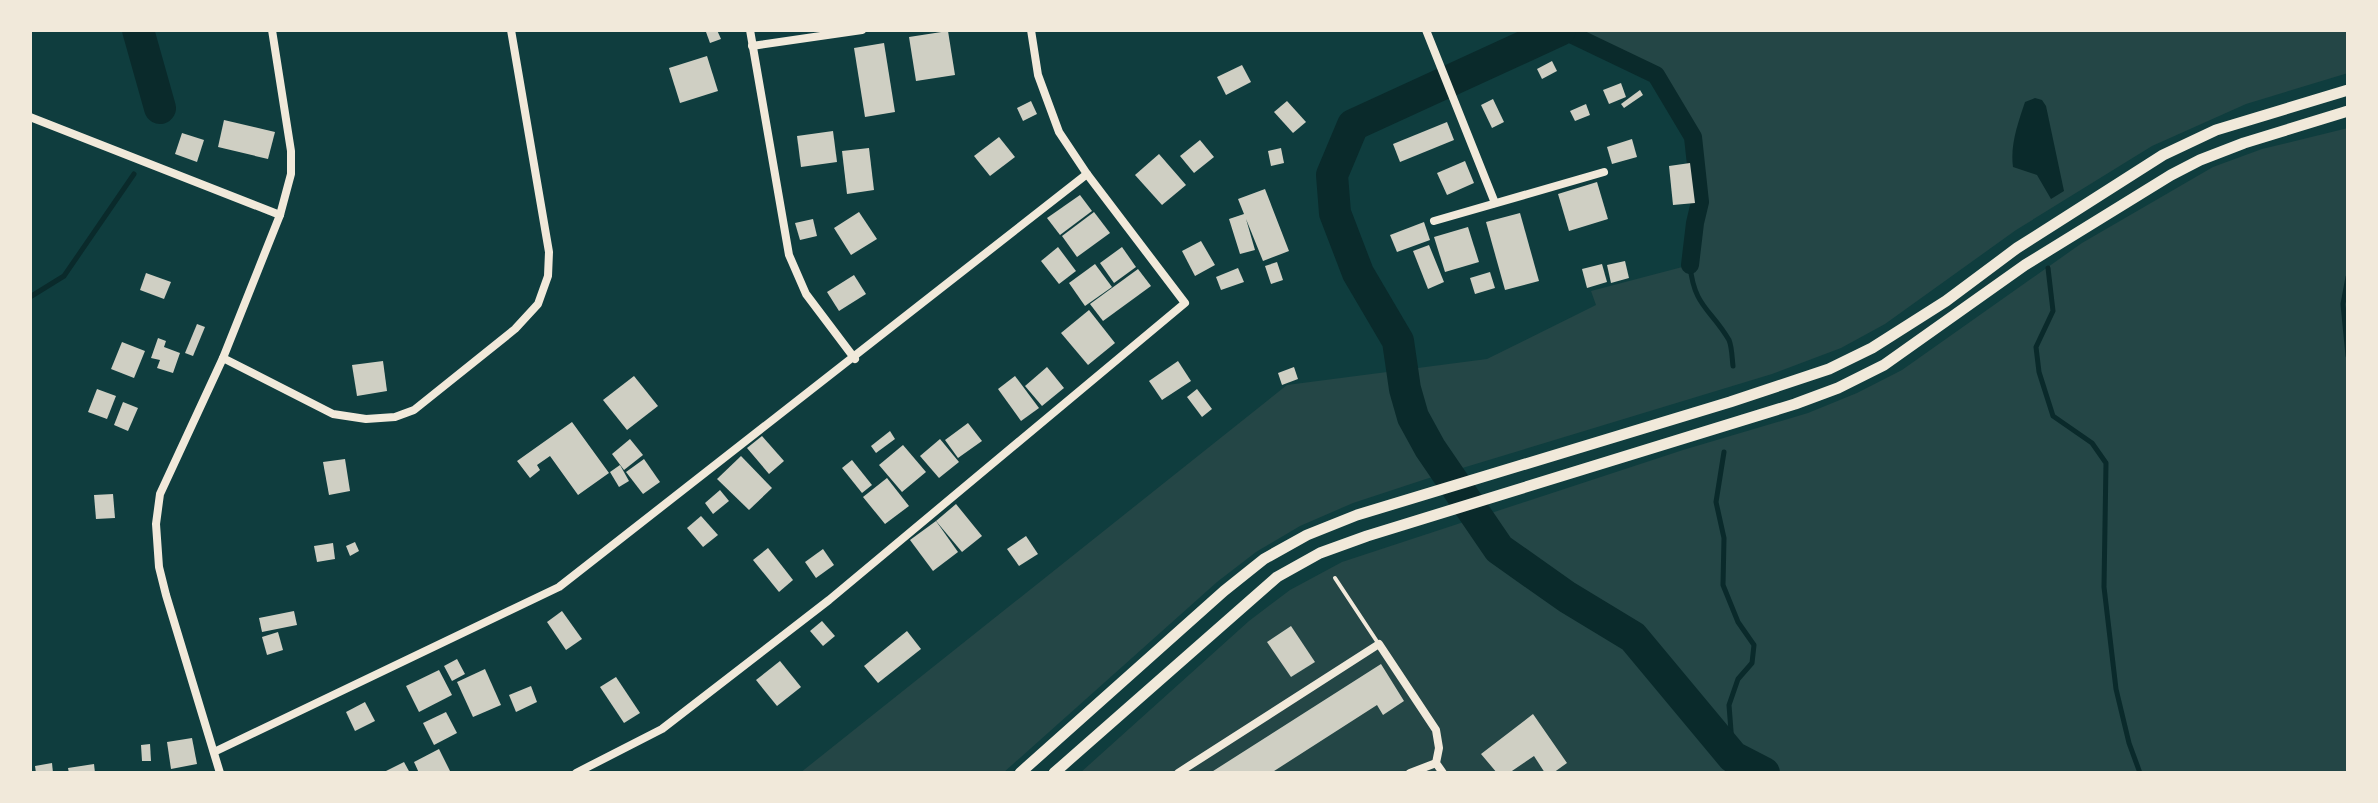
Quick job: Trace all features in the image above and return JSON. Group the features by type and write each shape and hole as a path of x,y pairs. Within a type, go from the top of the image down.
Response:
{"main road":[{"path":"1020,773 1224,591 1264,559 1307,535 1357,515 1744,398 1829,369 1885,340 1946,301 2017,248 2163,155 2216,130 2348,90"},
{"path":"1054,773 1277,577 1320,553 1838,388 1884,365 2025,265 2171,175 2244,143 2348,111"}],"street":[{"path":"220,773 166,595 159,567 156,524 160,494 223,358 280,215 291,174 291,151 272,30"},
{"path":"223,358 333,414 366,419 395,417 414,410 515,329 538,304 548,276 549,252 511,30"},
{"path":"750,30 789,255 806,294 855,359"},
{"path":"752,46 862,30"},
{"path":"576,773 662,729 829,600 1185,303 1059,132 1038,75 1031,30"},
{"path":"1426,30 1495,203"},
{"path":"30,117 280,215"},
{"path":"1434,221 1604,172"},
{"path":"214,752 559,587 855,359 1087,174"},
{"path":"1178,773 1379,644 1436,730 1439,748 1436,763 1443,773"},
{"path":"1410,773 1436,763"}],"lane":[{"path":"1335,578 1379,644"}],"shaded area":[{"path":"1562,30 2348,30 2348,73 2246,104 2152,146 2016,230 1885,324 1841,348 1772,374 1353,503 1300,526 1256,552 1217,582 1003,773 800,773 1287,385 1487,359 1596,305 1591,291 1690,265 1700,202 1693,137 1656,75"},
{"path":"2035,98 2042,100 2046,106 2064,191 2051,199 2037,175 2013,167 2014,142 2025,102"},
{"path":"2348,128 2348,773 1080,773 1249,621 1290,590 1342,562 1683,450 1808,413 1857,393 1902,370 2082,243 2213,167 2262,149"}],"building":[{"path":"717,30 721,39 710,43 706,32"},
{"path":"948,31 955,75 916,81 909,37"},
{"path":"884,43 895,112 865,117 854,48"},
{"path":"707,56 718,91 680,103 669,68"},
{"path":"1552,61 1557,71 1542,79 1537,69"},
{"path":"1242,65 1251,82 1226,95 1217,77"},
{"path":"1621,83 1626,97 1609,104 1603,90"},
{"path":"1640,90 1643,95 1624,108 1621,104"},
{"path":"1493,99 1504,122 1492,128 1481,105"},
{"path":"1031,101 1037,114 1023,121 1017,108"},
{"path":"1287,101 1306,122 1293,133 1274,112"},
{"path":"1586,104 1590,115 1575,121 1570,111"},
{"path":"224,120 275,132 268,159 218,147"},
{"path":"1447,122 1454,140 1400,162 1393,144"},
{"path":"833,131 837,162 801,167 797,136"},
{"path":"182,133 204,140 197,162 175,154"},
{"path":"999,137 1015,157 990,176 974,156"},
{"path":"1632,139 1637,157 1612,164 1607,147"},
{"path":"1200,140 1214,157 1194,173 1180,156"},
{"path":"869,148 874,190 847,194 842,151"},
{"path":"1281,148 1284,163 1271,166 1268,151"},
{"path":"1159,154 1186,185 1162,205 1135,175"},
{"path":"1465,161 1474,183 1447,195 1437,173"},
{"path":"1690,163 1695,203 1673,205 1669,166"},
{"path":"1597,182 1608,219 1569,231 1558,194"},
{"path":"1265,189 1289,251 1263,261 1246,219 1255,250 1240,254 1229,219 1244,214 1238,199"},
{"path":"1080,195 1092,211 1060,235 1047,218"},
{"path":"859,212 877,239 851,255 834,228"},
{"path":"1094,212 1110,233 1077,257 1062,236"},
{"path":"1520,213 1539,281 1505,290 1486,222"},
{"path":"813,219 817,236 800,240 795,223"},
{"path":"1424,222 1430,240 1397,252 1390,235"},
{"path":"1468,227 1479,262 1445,272 1434,237"},
{"path":"1201,241 1215,265 1195,276 1182,251"},
{"path":"1429,245 1444,282 1428,289 1413,251"},
{"path":"1058,247 1076,271 1059,284 1041,261"},
{"path":"1122,247 1136,267 1114,283 1100,263"},
{"path":"1625,261 1629,278 1611,283 1607,265"},
{"path":"1277,262 1283,280 1271,284 1265,266"},
{"path":"1095,264 1112,287 1085,306 1069,283"},
{"path":"1602,264 1607,282 1587,288 1582,269"},
{"path":"1238,268 1244,282 1221,290 1216,277"},
{"path":"1138,269 1151,286 1103,321 1090,304"},
{"path":"1490,272 1495,288 1475,294 1470,278"},
{"path":"146,273 171,282 164,299 140,290"},
{"path":"854,275 866,294 839,311 827,292"},
{"path":"1089,310 1115,343 1088,365 1061,333"},
{"path":"197,324 205,327 193,356 185,353"},
{"path":"158,338 166,341 164,347 180,353 173,373 157,368 160,360 151,358"},
{"path":"122,342 145,351 134,378 111,369"},
{"path":"383,361 387,391 357,396 352,365"},
{"path":"1178,361 1191,381 1162,400 1149,381"},
{"path":"1047,367 1064,388 1042,406 1025,386"},
{"path":"1294,367 1298,379 1282,385 1278,373"},
{"path":"634,376 658,406 627,430 603,400"},
{"path":"1015,376 1039,408 1021,421 998,389"},
{"path":"97,389 116,396 107,419 88,412"},
{"path":"1197,389 1212,409 1202,417 1187,397"},
{"path":"123,402 138,408 128,431 114,425"},
{"path":"572,422 609,473 578,495 550,456 537,465 540,470 530,478 517,461"},
{"path":"968,423 982,441 958,458 945,440"},
{"path":"890,431 895,439 876,453 871,446"},
{"path":"762,436 784,461 769,474 747,448"},
{"path":"630,439 643,455 624,470 612,454"},
{"path":"940,439 959,462 939,478 920,456"},
{"path":"903,445 926,472 902,492 879,465"},
{"path":"741,456 772,488 749,510 717,479"},
{"path":"345,459 350,491 329,495 323,462"},
{"path":"644,459 660,482 643,494 626,472"},
{"path":"852,460 872,485 862,493 842,468"},
{"path":"620,465 629,481 619,487 610,472"},
{"path":"887,478 909,506 885,524 863,497"},
{"path":"720,490 729,501 713,514 705,503"},
{"path":"113,494 115,518 96,519 94,495"},
{"path":"956,504 982,536 962,552 936,521"},
{"path":"701,516 718,535 703,547 687,528"},
{"path":"936,521 958,552 933,571 910,540"},
{"path":"1026,536 1038,554 1019,566 1007,549"},
{"path":"355,542 359,551 350,556 346,546"},
{"path":"333,543 335,559 317,562 314,546"},
{"path":"768,548 793,580 779,592 753,560"},
{"path":"823,549 834,565 816,578 805,562"},
{"path":"294,611 297,625 262,632 259,618"},
{"path":"562,611 582,639 566,650 547,622"},
{"path":"822,621 835,636 823,646 810,631"},
{"path":"1291,626 1315,662 1291,677 1267,642"},
{"path":"907,631 921,649 878,683 864,666"},
{"path":"278,632 283,650 267,655 262,637"},
{"path":"457,659 465,674 452,681 444,666"},
{"path":"780,661 801,687 777,706 756,680"},
{"path":"1381,664 1404,701 1383,715 1377,705 1271,773 1210,773"},
{"path":"485,669 501,705 473,717 457,682"},
{"path":"439,670 452,695 419,712 406,686"},
{"path":"616,677 640,713 624,723 600,687"},
{"path":"531,686 537,702 516,712 509,695"},
{"path":"365,702 375,721 355,731 346,712"},
{"path":"446,712 457,733 434,745 423,723"},
{"path":"1533,714 1567,763 1553,773 1545,773 1534,756 1509,773 1497,773 1481,754"},
{"path":"192,738 197,764 171,769 167,742"},
{"path":"150,744 151,761 142,761 141,745"},
{"path":"439,749 451,773 419,773 414,762"},
{"path":"404,762 410,773 382,773"},
{"path":"52,763 53,773 36,773 35,766"},
{"path":"94,764 95,773 69,773 68,768"}],"waterway":[{"path":"138,30 160,108"},
{"path":"1560,30 1353,125 1332,175 1335,213 1358,273 1398,341 1405,389 1413,417 1430,448 1499,549 1567,597 1633,637 1733,757 1764,773"},
{"path":"1562,30 1656,75 1693,137 1700,202 1690,265"},
{"path":"30,297 64,276 134,174"},
{"path":"1690,265 1699,299 1729,340 1733,366"},
{"path":"2048,268 2053,311 2036,347 2039,372 2053,416 2092,443 2106,463 2104,587 2116,689 2140,773"},
{"path":"2348,277 2343,304 2348,356"},
{"path":"1724,452 1716,502 1724,538 1723,585 1738,622 1754,645 1752,663 1738,679 1729,705 1733,757"}]}
